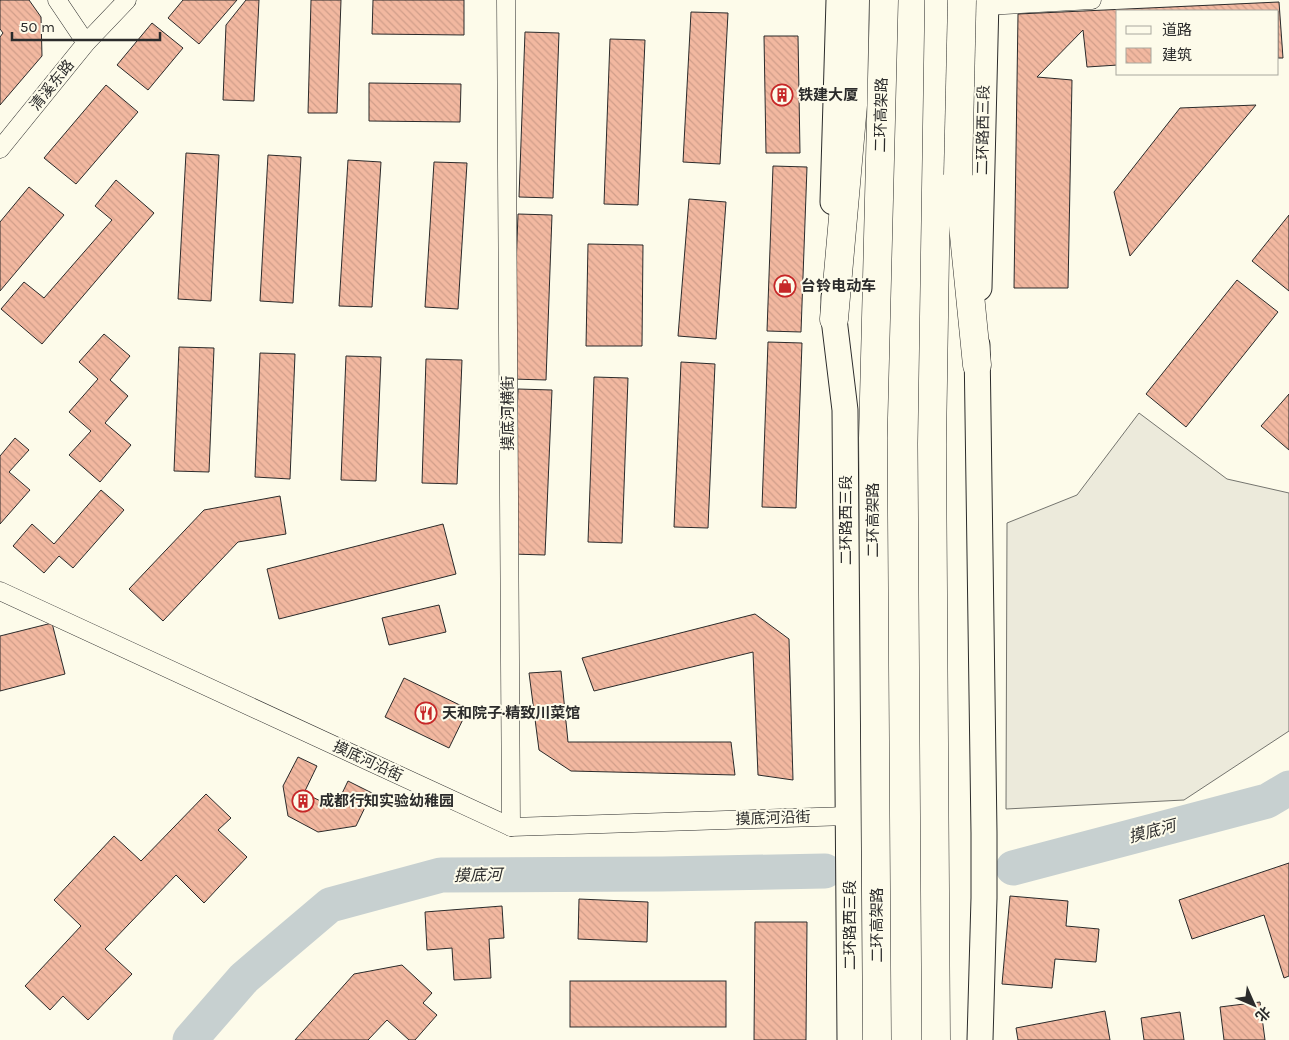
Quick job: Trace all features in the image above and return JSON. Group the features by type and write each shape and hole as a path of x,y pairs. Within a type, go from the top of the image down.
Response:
{"highway":[{"path":"834,319 853,105 855,0"},
{"name":"二环高架路","path":"877,1040 873,438 884,0"},
{"path":"936,1040 932,444 939,0"},
{"path":"977,365 958,175 978,2"}],"main road":[{"name":"二环路西三段","path":"839,0 833,189 834,319 845,410 850,1040"},
{"name":"二环路西三段","path":"978,2 977,365 984,842 980,1040"}],"street":[{"path":"57,0 86,43"},
{"name":"清溪东路","path":"0,149 86,43 127,0"},
{"name":"摸底河横街","path":"506,0 510,827"},
{"path":"950,0 978,2 1092,0"},
{"name":"摸底河沿街","path":"0,591 510,827 848,816"}],"shaded area":[{"path":"1139,413 1227,479 1289,493 1289,731 1184,800 1006,809 1007,523 1077,495"}],"building":[{"path":"0,0 29,0 41,17 42,56 0,105 0,37 3,33 0,29"},
{"path":"183,0 237,0 199,44 168,18"},
{"path":"246,0 259,0 254,101 223,100 226,25"},
{"path":"311,0 341,0 337,113 308,113"},
{"path":"373,0 464,0 464,35 372,34"},
{"path":"1279,2 1283,58 1279,58 1279,10 1116,10 1116,65 1087,67 1083,30 1037,77 1072,80 1068,288 1014,288 1018,14"},
{"path":"691,12 728,13 720,164 683,162"},
{"path":"152,23 183,48 148,90 117,65"},
{"path":"525,32 559,33 553,198 519,197"},
{"name":"铁建大厦","path":"764,36 798,36 800,153 766,153"},
{"path":"610,39 645,40 638,205 604,204"},
{"path":"369,83 461,84 460,122 369,121"},
{"path":"106,85 138,112 76,184 44,158"},
{"path":"1256,105 1130,256 1114,192 1180,108"},
{"path":"186,153 219,155 211,301 178,299"},
{"path":"268,155 301,157 293,303 260,301"},
{"path":"348,160 381,162 372,307 339,306"},
{"path":"434,162 467,163 458,309 425,307"},
{"path":"773,166 807,167 801,332 767,331"},
{"path":"116,180 154,213 42,344 1,309 24,282 44,298 112,220 95,206"},
{"path":"29,187 64,215 0,291 0,222"},
{"path":"689,199 726,202 716,339 678,336"},
{"path":"518,214 552,215 546,380 512,379"},
{"path":"1289,215 1289,291 1252,261"},
{"path":"588,244 643,245 642,346 586,346"},
{"path":"1237,280 1278,312 1186,427 1146,394"},
{"path":"104,334 130,356 110,380 128,396 105,423 131,445 100,482 69,455 91,431 69,412 98,379 79,362"},
{"path":"768,342 802,343 796,508 762,507"},
{"path":"179,347 214,348 209,472 174,471"},
{"path":"260,353 295,354 290,479 255,477"},
{"path":"346,356 381,357 376,481 341,480"},
{"path":"426,359 462,360 457,484 422,483"},
{"path":"681,362 715,364 708,528 674,527"},
{"path":"594,377 628,378 622,543 588,542"},
{"path":"518,389 552,390 545,555 512,554"},
{"path":"1289,394 1289,450 1261,426"},
{"path":"15,438 29,450 9,472 30,490 0,524 0,456"},
{"path":"101,490 124,510 73,568 59,556 44,573 13,546 32,524 54,544"},
{"path":"280,496 286,534 238,542 163,621 129,589 204,510"},
{"path":"443,524 456,574 279,619 267,569"},
{"path":"439,605 446,632 389,645 382,618"},
{"path":"755,614 789,639 793,780 758,775 753,652 594,691 582,658"},
{"path":"52,623 65,674 0,691 0,636"},
{"path":"561,671 568,742 731,742 735,775 571,771 539,750 529,673"},
{"name":"天和院子·精致川菜馆","path":"404,678 468,709 449,748 385,717"},
{"name":"成都行知实验幼稚园","path":"298,757 317,766 304,793 335,808 348,781 372,793 356,826 318,832 288,816 283,786"},
{"path":"206,794 231,818 218,830 247,857 204,903 176,875 105,949 132,974 88,1020 63,996 50,1010 25,986 81,926 54,900 114,836 141,861"},
{"path":"1289,863 1289,976 1284,978 1264,915 1192,939 1179,900"},
{"path":"1010,896 1068,901 1066,926 1099,929 1096,962 1055,959 1052,988 1002,984"},
{"path":"579,899 648,902 647,942 578,939"},
{"path":"502,906 504,938 489,939 491,978 454,980 452,948 427,950 425,912"},
{"path":"755,922 807,922 806,1040 754,1040"},
{"path":"402,965 432,993 423,1003 437,1015 415,1040 409,1040 387,1020 368,1040 295,1040 354,974"},
{"path":"570,981 726,981 726,1027 570,1027"},
{"path":"1260,1002 1265,1040 1224,1040 1220,1007"},
{"path":"1105,1011 1110,1040 1018,1040 1016,1028"},
{"path":"1180,1012 1184,1040 1144,1040 1141,1018"}],"waterway":[{"name":"摸底河","path":"1013,868 1267,801 1289,788"},
{"name":"摸底河","path":"190,1040 244,978 330,905 441,875 825,871"}],"place":[{"name":"铁建大厦","path":"782,95"},
{"name":"台铃电动车","path":"785,286"},
{"name":"天和院子·精致川菜馆","path":"426,713"},
{"name":"成都行知实验幼稚园","path":"303,801"}]}
